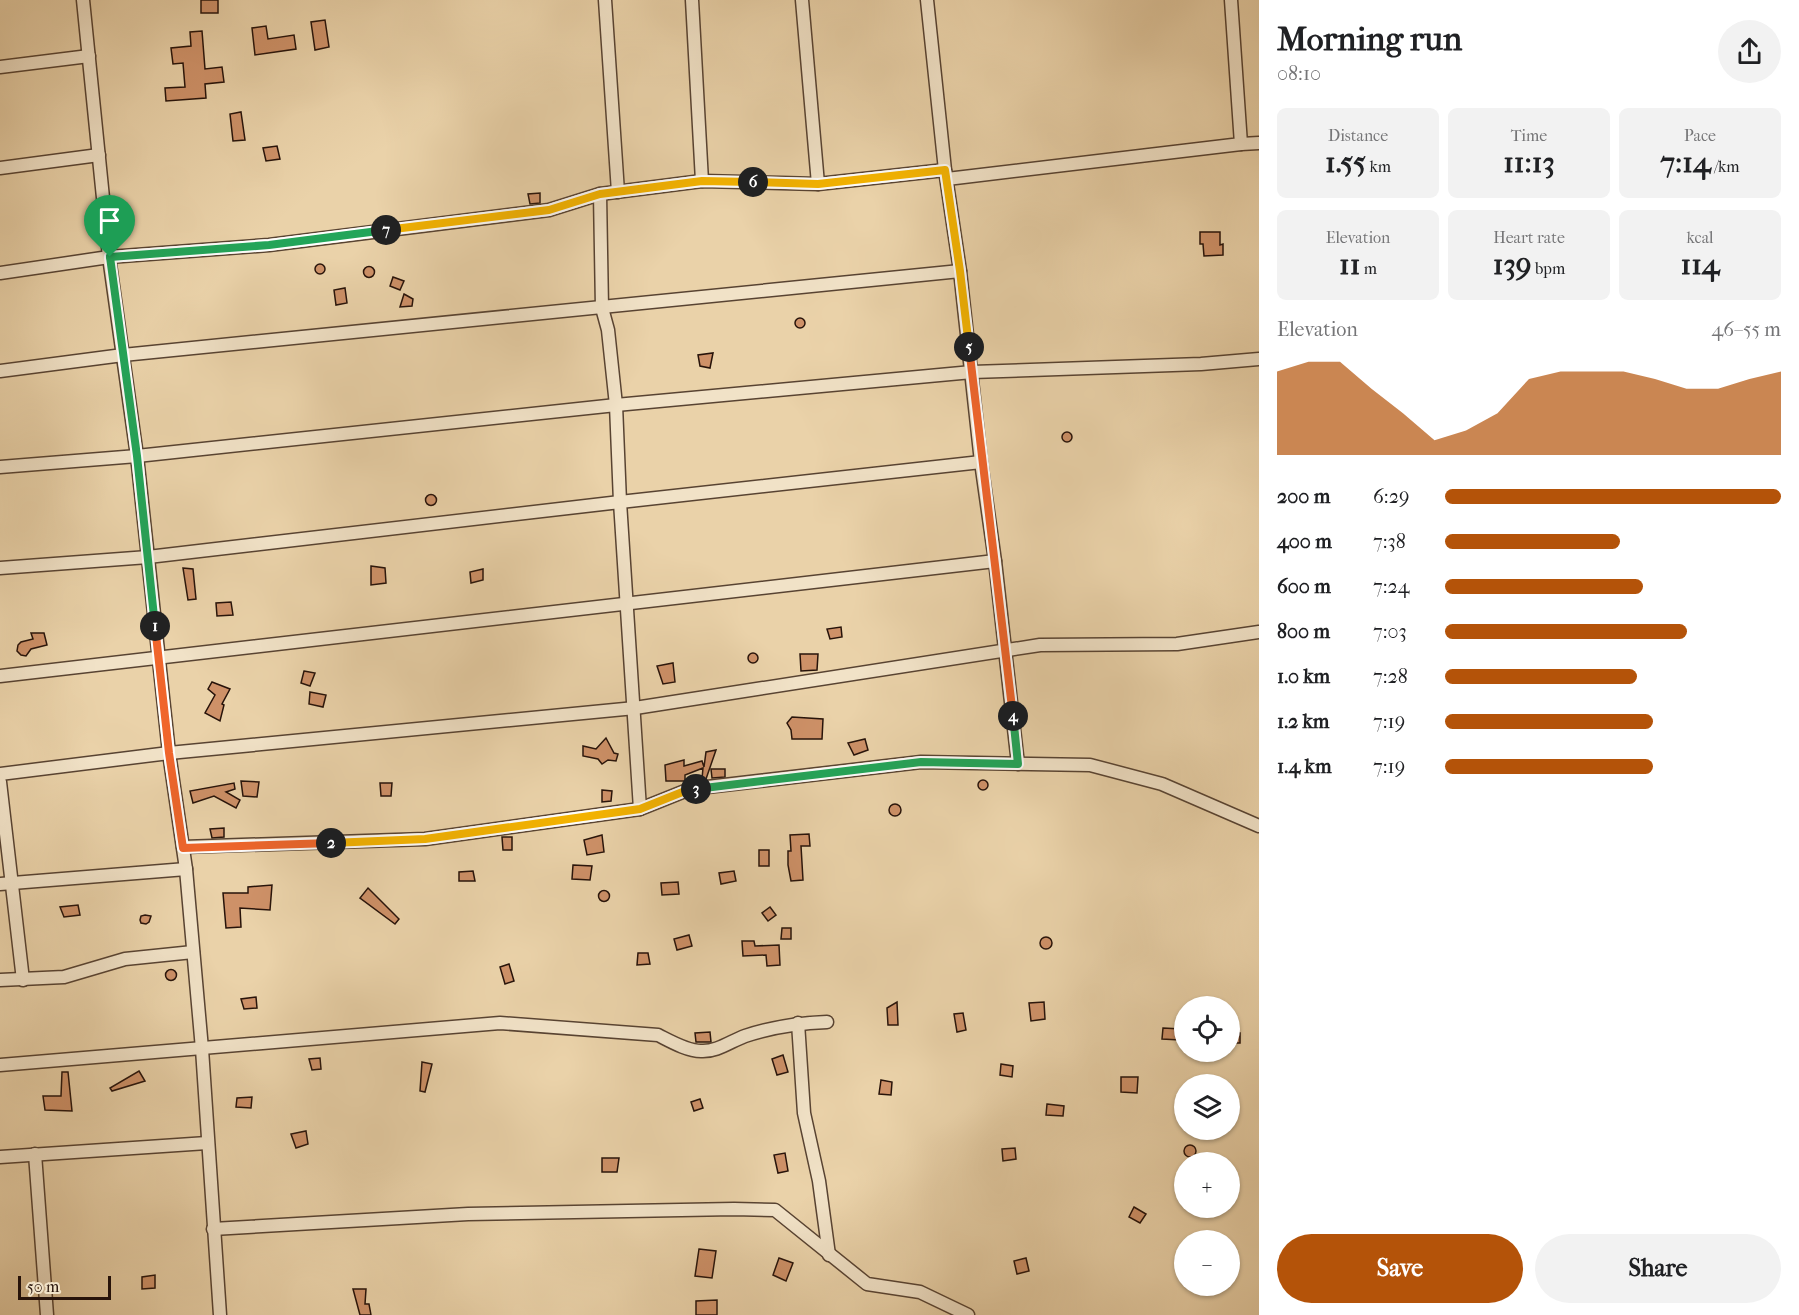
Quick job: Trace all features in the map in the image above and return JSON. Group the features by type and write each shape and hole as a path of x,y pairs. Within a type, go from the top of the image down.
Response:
{"street":[{"path":"83,0 110,257 137,456 169,753 186,869 202,1049 220,1315"},
{"path":"605,0 618,192"},
{"path":"692,0 702,181"},
{"path":"802,0 818,184"},
{"path":"927,0 946,175 960,271 1018,764"},
{"path":"1231,0 1241,144"},
{"path":"0,67 88,56"},
{"path":"0,273 110,257 269,245 549,210 600,194 702,181 818,184 946,175 1259,143"},
{"path":"0,168 99,155"},
{"path":"600,194 602,308 608,330 616,405 640,809"},
{"path":"0,371 123,355 960,271"},
{"path":"0,467 137,456 616,405 972,372 1201,364 1259,359"},
{"path":"0,568 148,557 981,462"},
{"path":"0,676 995,561"},
{"path":"0,774 169,753 634,708 1040,645 1177,644 1259,632"},
{"path":"183,848 425,839 640,809 690,789 921,762 1090,765 1162,784 1259,826"},
{"path":"0,782 6,884 23,980"},
{"path":"6,884 186,869"},
{"path":"0,980 64,976 125,959 193,952"},
{"path":"0,1065 500,1023 658,1035 702,1052 744,1037 798,1023 827,1022"},
{"path":"798,1023 804,1113 819,1182 829,1255"},
{"path":"0,1157 207,1143"},
{"path":"35,1154 47,1315"},
{"path":"213,1229 468,1214 775,1210 867,1284 920,1292 968,1315"}],"building":[{"path":"201,0 218,0 218,13 201,13"},
{"path":"325,20 329,47 315,50 311,22"},
{"path":"266,26 268,39 294,35 296,49 255,55 252,28"},
{"path":"202,31 205,69 222,67 224,82 205,84 206,98 166,101 165,88 185,87 183,63 173,64 171,48 191,46 190,32"},
{"path":"241,112 245,140 233,141 230,114"},
{"path":"277,146 280,159 266,161 263,148"},
{"path":"540,193 540,203 530,204 528,194"},
{"path":"1200,232 1220,232 1223,255 1204,256 1203,244 1200,244"},
{"path":"320,264 324,265 324,273 320,274 316,273 315,269 316,265"},
{"path":"369,266 375,272 369,278 363,272"},
{"path":"393,277 404,281 400,290 390,286"},
{"path":"345,288 347,303 336,305 334,290"},
{"path":"404,294 413,299 412,306 400,307"},
{"path":"800,318 804,319 804,327 800,328 796,327 795,323 796,319"},
{"path":"713,353 710,368 700,366 698,355"},
{"path":"1067,432 1071,433 1071,441 1067,442 1063,441 1062,437 1063,433"},
{"path":"431,495 435,496 435,504 431,505 427,504 426,500 427,496"},
{"path":"371,566 385,568 386,583 371,585"},
{"path":"183,568 193,569 196,599 188,600"},
{"path":"483,569 483,580 471,583 470,572"},
{"path":"231,602 233,615 217,616 216,603"},
{"path":"841,627 842,637 830,639 827,629"},
{"path":"31,633 44,633 47,645 31,649 26,656 21,655 17,651 18,645 33,639"},
{"path":"753,653 757,654 757,662 753,663 749,662 748,658 749,654"},
{"path":"800,654 818,654 817,670 801,671"},
{"path":"673,663 675,682 663,684 657,666"},
{"path":"304,671 315,673 310,686 301,683"},
{"path":"212,682 230,689 222,704 224,705 220,721 205,713 215,695 208,689"},
{"path":"310,692 326,695 323,707 309,704"},
{"path":"792,717 823,719 822,739 792,739 787,723"},
{"path":"606,738 614,753 618,754 616,761 608,760 602,764 598,759 583,756 583,746 596,749"},
{"path":"865,739 868,750 854,755 848,743"},
{"path":"716,750 706,779 702,779 703,768 685,775 685,781 666,781 665,765 684,760 684,766 702,761 704,767 706,752"},
{"path":"711,769 725,769 725,777 712,778"},
{"path":"983,780 987,781 987,789 983,790 979,789 978,785 979,781"},
{"path":"241,781 259,782 257,797 243,796"},
{"path":"234,783 235,789 226,792 240,800 236,808 214,796 193,803 190,791"},
{"path":"380,783 392,783 391,796 381,796"},
{"path":"602,790 612,791 611,801 602,802"},
{"path":"897,804 901,810 897,816 893,816 889,808"},
{"path":"224,828 224,837 212,838 210,829"},
{"path":"809,834 810,846 801,846 803,880 791,881 788,865 788,851 791,851 790,835"},
{"path":"602,835 604,852 587,855 584,840"},
{"path":"502,837 512,837 512,850 503,850"},
{"path":"759,850 769,850 769,866 759,866"},
{"path":"573,865 592,866 590,880 572,879"},
{"path":"473,871 475,881 459,881 459,872"},
{"path":"734,871 736,881 721,884 719,873"},
{"path":"678,882 679,894 662,895 661,883"},
{"path":"272,885 270,910 240,908 241,927 226,928 223,893 248,893 248,887"},
{"path":"368,888 399,919 395,924 360,898"},
{"path":"604,891 608,892 608,900 604,901 600,900 599,896 600,892"},
{"path":"78,905 80,915 64,917 60,907"},
{"path":"770,907 776,915 768,921 762,913"},
{"path":"141,916 151,916 146,924 141,923 140,920"},
{"path":"782,928 791,928 791,939 781,939"},
{"path":"689,935 692,946 677,950 674,939"},
{"path":"1046,937 1052,943 1046,949 1040,943"},
{"path":"742,941 754,941 755,946 779,945 780,965 767,966 766,955 743,956"},
{"path":"638,953 648,953 650,964 637,965"},
{"path":"509,964 514,981 505,984 500,967"},
{"path":"171,970 175,971 175,979 171,980 167,979 166,975 167,971"},
{"path":"256,997 257,1008 244,1009 241,999"},
{"path":"897,1002 898,1025 888,1025 887,1008"},
{"path":"1044,1002 1045,1019 1031,1021 1029,1003"},
{"path":"963,1013 966,1030 957,1032 954,1014"},
{"path":"1163,1028 1174,1029 1174,1040 1162,1039"},
{"path":"710,1032 711,1042 696,1042 695,1033"},
{"path":"783,1055 788,1072 777,1075 772,1059"},
{"path":"320,1058 321,1069 312,1070 309,1059"},
{"path":"422,1062 432,1064 425,1092 420,1091"},
{"path":"1001,1064 1013,1066 1012,1077 1000,1075"},
{"path":"139,1071 145,1081 112,1091 110,1088"},
{"path":"62,1072 68,1072 72,1111 45,1110 43,1096 61,1096"},
{"path":"1121,1077 1138,1077 1137,1093 1121,1092"},
{"path":"881,1080 892,1082 891,1095 879,1094"},
{"path":"252,1097 251,1108 236,1107 237,1098"},
{"path":"700,1099 703,1108 694,1111 691,1102"},
{"path":"1047,1104 1064,1106 1063,1116 1046,1115"},
{"path":"306,1131 308,1144 296,1148 291,1134"},
{"path":"1188,1145 1196,1149 1196,1152 1184,1152"},
{"path":"1015,1148 1016,1159 1003,1161 1002,1149"},
{"path":"785,1153 788,1171 778,1173 774,1155"},
{"path":"602,1158 619,1158 617,1172 602,1172"},
{"path":"1134,1207 1146,1214 1140,1223 1129,1217"},
{"path":"699,1249 716,1251 712,1278 695,1276"},
{"path":"779,1258 793,1263 786,1281 773,1275"},
{"path":"1026,1258 1029,1271 1017,1274 1014,1261"},
{"path":"155,1275 155,1288 142,1289 142,1277"},
{"path":"353,1289 366,1289 365,1304 369,1304 371,1315 360,1315"},
{"path":"717,1300 717,1315 696,1315 696,1301"}],"route":[{"path":"945,170 960,271 1018,764 921,762 690,789 640,809 425,839 183,848 169,753 137,456 110,257 269,245 549,210 600,194 702,181 818,184 945,170"}]}
